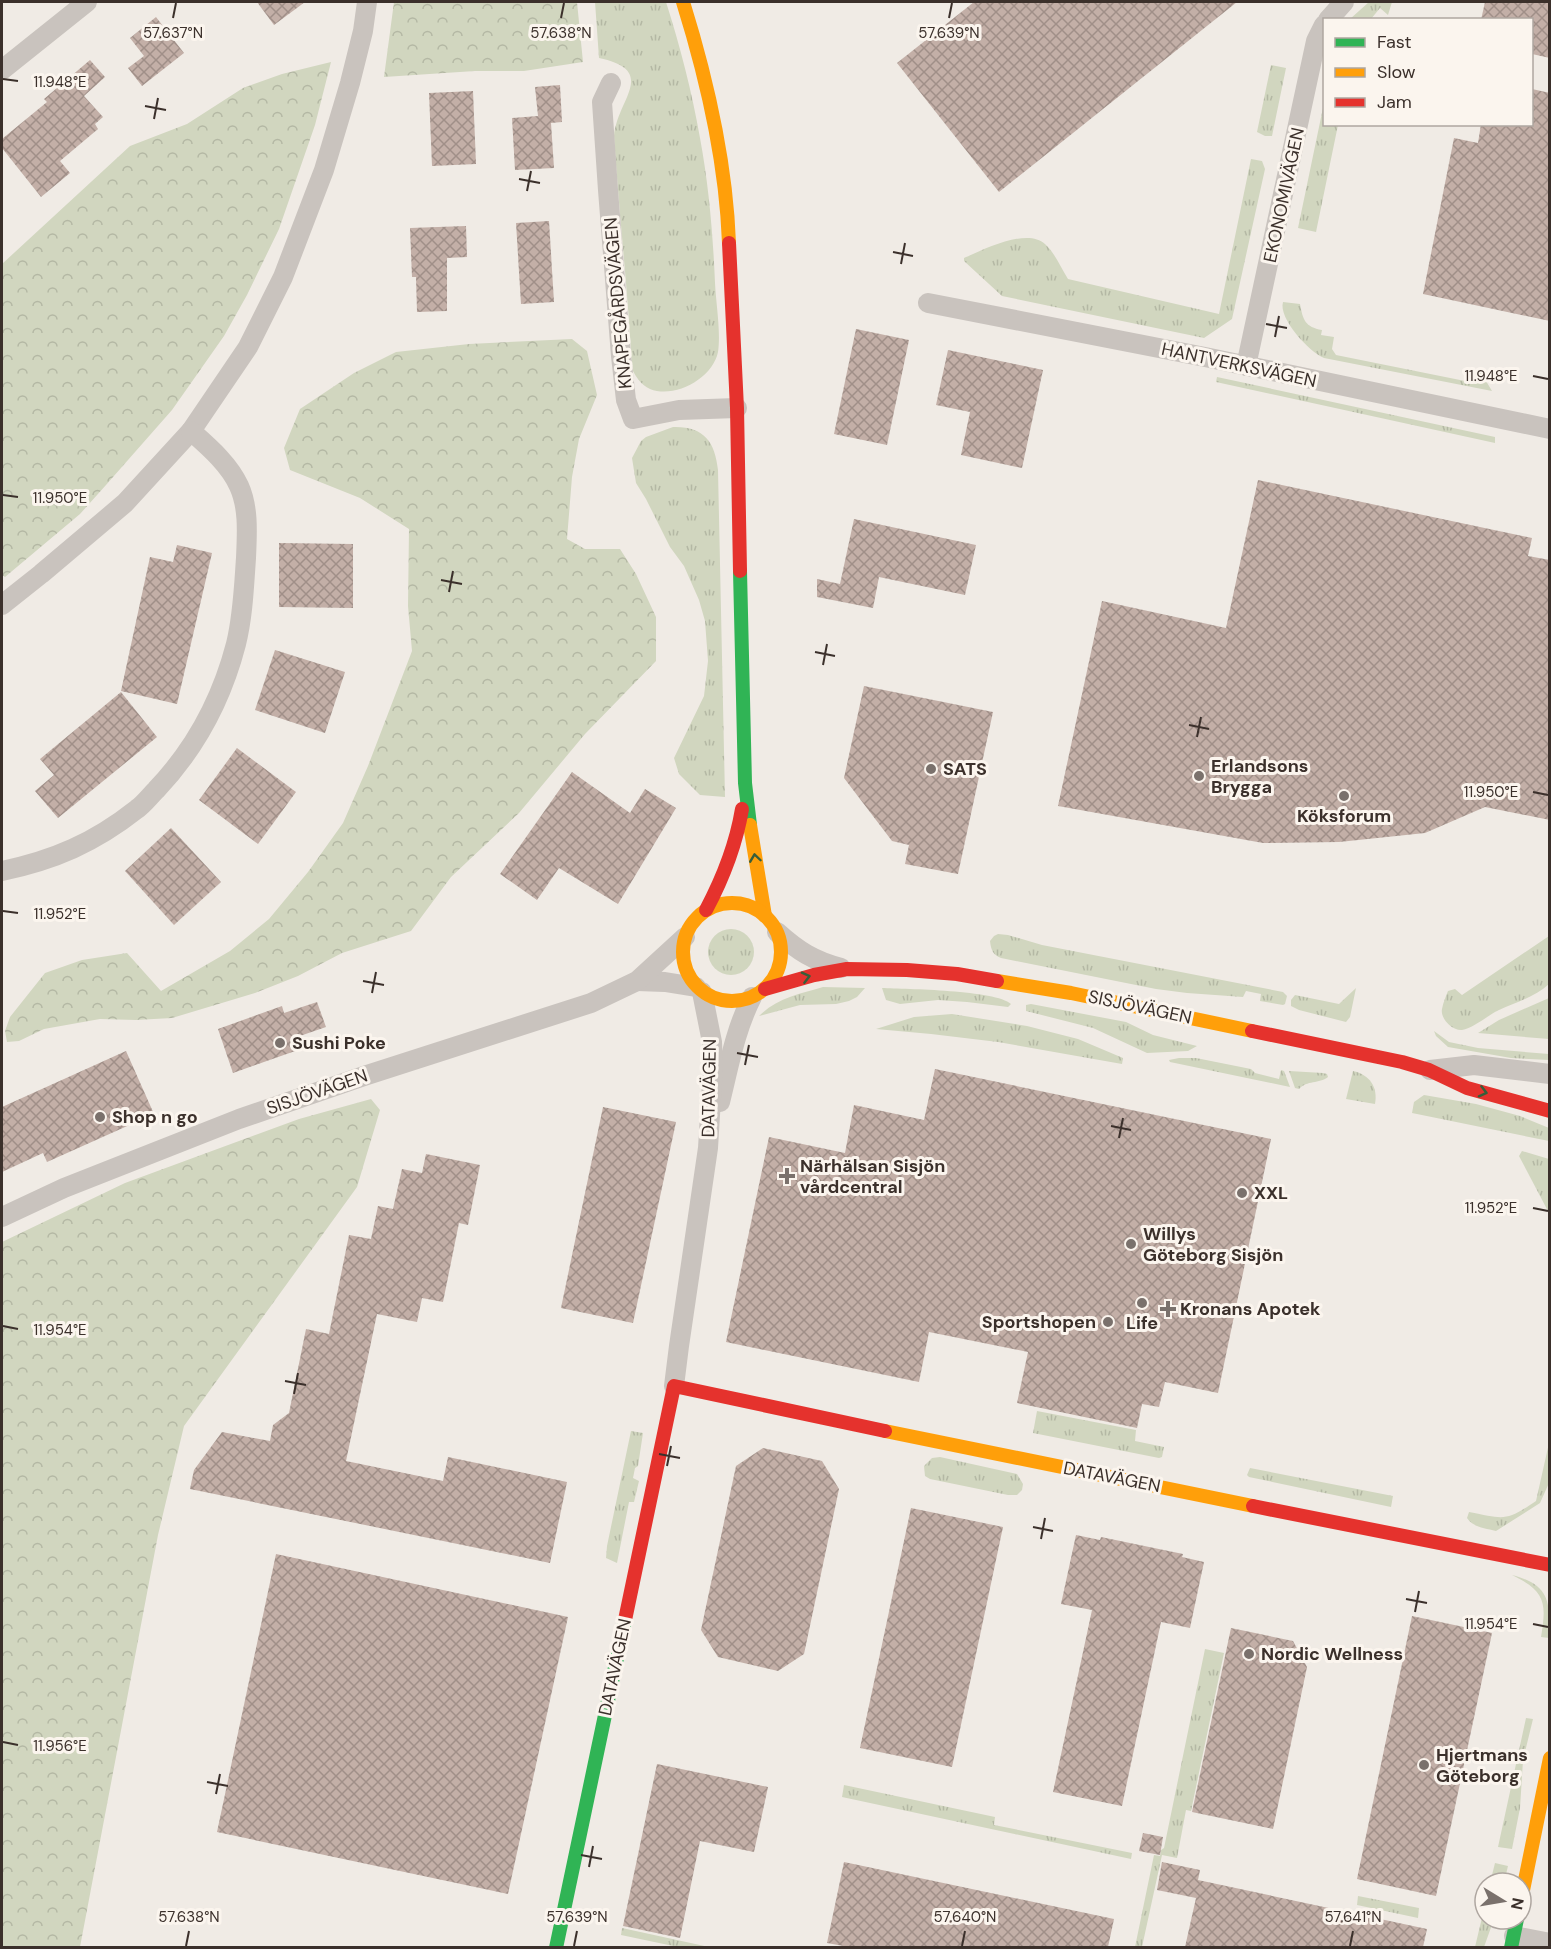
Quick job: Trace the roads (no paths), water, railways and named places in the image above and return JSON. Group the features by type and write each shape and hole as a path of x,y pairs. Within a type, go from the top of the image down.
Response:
{"street":[{"path":"2,70 87,2"},
{"path":"2,605 125,503 191,432 248,347 283,277 324,170 350,83 363,31 367,2"},
{"path":"683,2 699,53 720,159 729,233 737,408 746,783 755,861 771,924 781,949 779,967 771,982 759,993"},
{"path":"1330,18 1344,2"},
{"name":"EKONOMIVÄGEN","path":"1246,366 1316,41 1323,27"},
{"name":"KNAPEGÅRDSVÄGEN","path":"611,83 602,102 607,179 621,356 626,400 633,419 679,410 737,408"},
{"name":"HANTVERKSVÄGEN","path":"928,303 1550,429"},
{"path":"2,871 36,864 68,852 98,837 138,808 172,773 200,733 223,685 237,642 244,597 246,513 239,486 232,473 215,453 191,432"},
{"path":"706,910 720,884 732,851 741,819 746,783"},
{"name":"SISJÖVÄGEN","path":"2,1217 64,1188 239,1119 612,995 637,981 685,936 693,921 706,910 723,904 750,906 796,949 813,959 847,969"},
{"path":"685,936 682,960 687,975 699,990"},
{"name":"SISJÖVÄGEN","path":"637,981 665,982 699,990 722,1001 738,1002 814,975 847,969 957,974 1071,993 1402,1062 1429,1070 1467,1088 1550,1111"},
{"name":"DATAVÄGEN","path":"556,1947 675,1386 708,1148 713,1066 712,1042 699,990"},
{"name":"DATAVÄGEN","path":"708,1148 733,1043 743,1014 759,993"},
{"name":"SISJÖVÄGEN","path":"1429,1070 1474,1065 1550,1074"},
{"name":"DATAVÄGEN","path":"675,1386 916,1438 1550,1565"},
{"path":"1527,1871 1550,1758"},
{"path":"1514,1934 1550,1943"}],"place":[{"name":"SATS","path":"931,769"},
{"name":"Erlandsons Brygga","path":"1199,776"},
{"name":"Köksforum","path":"1344,796"},
{"name":"Sushi Poke","path":"280,1043"},
{"name":"Shop n go","path":"100,1117"},
{"name":"Närhälsan Sisjön vårdcentral","path":"787,1176"},
{"name":"XXL","path":"1242,1193"},
{"name":"Willys Göteborg Sisjön","path":"1131,1244"},
{"name":"Life","path":"1142,1303"},
{"name":"Kronans Apotek","path":"1168,1309"},
{"name":"Sportshopen","path":"1108,1322"},
{"name":"Nordic Wellness","path":"1249,1654"},
{"name":"Hjertmans Göteborg","path":"1424,1765"}]}
